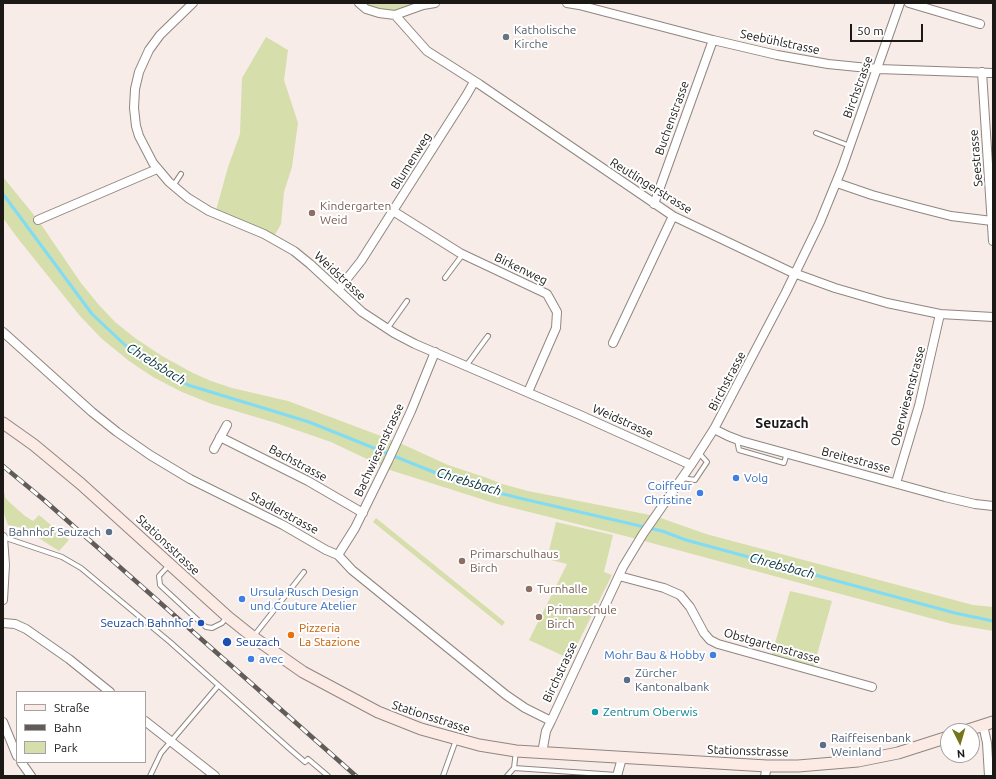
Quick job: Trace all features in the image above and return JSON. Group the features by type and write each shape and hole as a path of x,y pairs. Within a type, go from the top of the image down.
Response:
{"main road":[{"name":"Stationsstrasse","path":"3,423 34,444 120,518 228,617 253,637 296,668 364,705 401,722 456,740 516,752 622,758 766,771 788,766 858,761 898,753 940,740"}],"street":[{"name":"Weidstrasse","path":"194,3 165,30 146,54 137,77 134,103 136,126 146,152 157,169 173,186 188,198 209,211 264,234 288,247 310,264 362,312 387,329 466,366 691,465"},
{"path":"359,3 366,9 379,14 395,15 423,5 435,3"},
{"name":"Seebühlstrasse","path":"567,3 777,55 828,64 878,68 993,73"},
{"name":"Birchstrasse","path":"542,753 546,731 619,576 652,520 691,465 714,429 796,273 820,222 836,183 900,3"},
{"path":"909,3 980,24"},
{"name":"Reutlingerstrasse","path":"395,15 427,51 673,216 796,273 835,288 887,303 940,314 993,317"},
{"name":"Buchenstrasse","path":"654,204 714,40"},
{"name":"Seestrasse","path":"982,72 993,241"},
{"name":"Blumenweg","path":"338,290 361,261 474,82"},
{"path":"38,220 157,169"},
{"path":"836,183 872,195 951,216 992,222"},
{"name":"Birkenweg","path":"393,211 442,243 547,294 557,312 556,328 528,392"},
{"path":"613,343 673,216"},
{"name":"Oberwiesenstrasse","path":"896,483 919,406 940,314"},
{"name":"Stadlerstrasse","path":"3,332 92,412 117,432 150,455 190,479 283,525 324,549 338,555 352,570 506,695 526,708 551,721"},
{"name":"Bachwiesenstrasse","path":"338,555 363,513 394,449 435,352"},
{"path":"214,448 227,426"},
{"name":"Breitestrasse","path":"714,429 736,439 955,500 993,506"},
{"name":"Bachstrasse","path":"220,437 308,481 363,513"},
{"path":"3,537 5,565 3,600"},
{"name":"Obstgartenstrasse","path":"619,576 664,588 680,595 690,607 704,633 710,640 718,644 872,687"},
{"path":"3,623 15,624 26,628 73,662 109,691"},
{"path":"3,722 16,754"},
{"path":"146,722 215,776"},
{"path":"988,723 987,743 989,776"},
{"path":"617,775 622,758"},
{"path":"22,763 31,776"}],"lane":[{"path":"816,133 850,146"},
{"path":"173,186 182,174"},
{"path":"445,278 463,254"},
{"path":"387,329 407,301"},
{"path":"466,366 488,336"},
{"path":"682,478 694,480 707,462 699,453"},
{"path":"3,537 62,557 81,568 170,642 305,762 308,759 328,776"},
{"path":"169,564 159,576 160,585 201,623 206,627 212,628 222,624 228,617"},
{"path":"253,637 304,572"},
{"path":"150,776 161,753 218,686"},
{"path":"443,776 456,740"},
{"path":"507,776 514,768 516,752"},
{"path":"514,768 617,775"}],"green space":[{"path":"359,3 435,3 395,15"},
{"path":"266,37 288,50 284,80 298,123 292,167 284,192 281,224 273,238 215,214 228,167 240,134 242,78"},
{"path":"3,177 38,220 81,283 115,322 135,338 162,356 193,373 232,388 288,401 402,444 448,465 502,484 528,491 655,516 706,534 973,605 993,607 993,631 952,624 633,538 497,504 390,470 331,442 276,423 212,404 182,392 153,377 129,361 102,339 80,316 3,218"},
{"path":"3,492 8,501 25,516 33,521 39,515 69,540 59,551 23,528 8,525 3,511"},
{"path":"376,518 505,622 502,626 373,522"},
{"path":"556,522 613,535 604,572 612,575 570,659 529,640 567,564 547,559"},
{"path":"790,591 832,601 813,669 771,657"}],"waterway":[{"name":"Chrebsbach","path":"3,194 92,314 125,345 155,366 188,385 309,422 461,483 662,531 686,540 955,613 993,621"}],"railway":[{"path":"3,466 44,500 356,776"}],"place":[{"name":"Katholische Kirche","path":"506,37"},
{"name":"Kindergarten Weid","path":"312,213"},
{"name":"Volg","path":"736,478"},
{"name":"Coiffeur Christine","path":"700,493"},
{"name":"Bahnhof Seuzach","path":"109,532"},
{"name":"Primarschulhaus Birch","path":"462,561"},
{"name":"Turnhalle","path":"529,589"},
{"name":"Ursula Rusch Design und Couture Atelier","path":"242,599"},
{"name":"Primarschule Birch","path":"539,617"},
{"name":"Seuzach Bahnhof","path":"201,623"},
{"name":"Pizzeria La Stazione","path":"291,635"},
{"name":"Seuzach","path":"227,642"},
{"name":"Mohr Bau & Hobby","path":"713,655"},
{"name":"avec","path":"251,659"},
{"name":"Zürcher Kantonalbank","path":"627,680"},
{"name":"Zentrum Oberwis","path":"595,712"},
{"name":"Raiffeisenbank Weinland","path":"823,745"}],"district":[{"name":"Seuzach","path":"782,423"}]}
